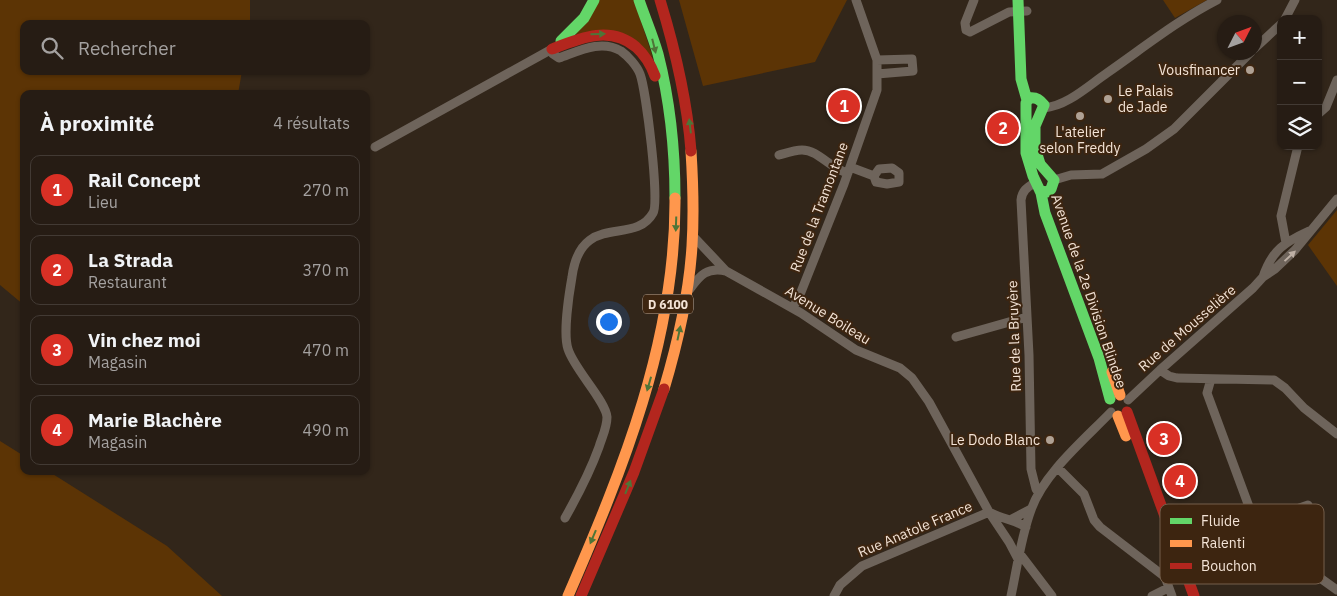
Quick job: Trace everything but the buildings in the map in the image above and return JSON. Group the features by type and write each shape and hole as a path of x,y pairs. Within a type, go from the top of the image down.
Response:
{"main road":[{"path":"552,49 584,18 594,0"},
{"name":"D 6100","path":"568,596 605,510 628,450 650,379 672,279 676,193 669,104 651,34 639,0"},
{"name":"D 6100","path":"581,596 618,512 654,420 676,348 686,293 693,236 694,174 690,128 679,62 660,0"},
{"path":"1022,5 1032,98 1042,101 1044,108 1035,125 1036,148 1039,161 1043,168 1052,176 1045,186"},
{"path":"552,49 577,38 602,33 615,35 628,41 641,51 649,61 654,74 676,193"},
{"name":"Avenue de la 2e Division Blindee","path":"1032,98 1024,105 1026,149 1045,186 1053,214 1120,398"},
{"path":"1119,414 1130,404 1120,398 1108,406 1119,414 1160,508"},
{"path":"1119,414 1160,524"},
{"path":"1182,584 1186,596"},
{"path":"1190,584 1194,596"}],"street":[{"name":"Rue de la Tramontane","path":"792,308 801,292 849,170 877,90 877,60 856,0"},
{"path":"974,0 965,23 966,30 970,32 1022,5"},
{"path":"1044,108 1056,106 1076,95 1171,28 1217,0"},
{"path":"1287,15 1296,0"},
{"path":"1262,42 1277,28"},
{"path":"376,147 552,49 553,54 560,58 594,46 608,46 622,52 640,73 653,157 654,211 648,220 637,227 601,233 588,241 577,256 572,276 566,338 568,349 574,363 602,404 607,415 606,427 591,468 565,518"},
{"path":"877,60 912,59 913,71 877,74"},
{"path":"1045,186 1072,174 1102,174 1146,149 1174,129 1243,60"},
{"path":"1322,110 1326,107 1337,80"},
{"path":"779,154 803,150 814,153 838,171 849,170 874,176"},
{"path":"1286,242 1281,216 1297,150"},
{"name":"Rue de la Bruyère","path":"1039,493 1036,489 1031,469 1027,317 1021,200 1024,190 1029,186 1045,186"},
{"name":"Rue de Mousselière","path":"1120,398 1160,370 1263,277 1296,250 1337,199"},
{"name":"Rue de Mousselière","path":"1263,277 1268,263 1286,242 1311,230"},
{"name":"Avenue Boileau","path":"693,236 726,271 792,308 856,350 900,368 912,378 929,402 1018,561 1031,570 1052,596"},
{"path":"686,293 701,274 713,270 726,271"},
{"path":"956,337 1027,317"},
{"path":"1160,370 1177,378 1274,380 1285,388 1304,408 1337,434"},
{"path":"1211,379 1207,393 1248,504"},
{"path":"1011,596 1031,508 1039,493 1058,468 1119,414"},
{"path":"1058,468 1084,494 1094,520 1100,527 1160,573"},
{"path":"1010,520 1031,508"},
{"path":"989,512 1018,522 1026,527"},
{"name":"Rue Anatole France","path":"834,596 840,585 862,566 989,512"},
{"path":"1003,533 1019,533 1026,527"},
{"path":"1018,561 1031,570"},
{"path":"1324,581 1337,590"},
{"path":"1152,596 1170,592"}],"shaded area":[{"path":"0,0 250,0 250,20 20,20 20,75 241,75 239,90 20,90 20,302 0,285"},
{"path":"599,0 634,0 653,58 642,47 576,34"},
{"path":"679,0 847,0 815,62 703,86"},
{"path":"1163,0 1207,0 1175,18"},
{"path":"1337,210 1337,286 1308,245"},
{"path":"0,441 20,454 20,475 54,475 167,546 222,596 0,596"}],"traffic: fast":[{"path":"561,41 584,18 594,0"},
{"path":"639,0 656,47 666,90 673,144 675,198"},
{"path":"1018,0 1021,79 1027,100"},
{"path":"1040,191 1047,192 1051,189 1054,180 1040,164 1035,148 1035,126 1044,105 1038,99 1029,98 1026,103 1026,153 1033,176 1041,193 1045,213 1099,358 1110,399"}],"traffic: slow":[{"path":"664,389 682,318 691,264 693,234 691,151"},
{"path":"568,596 626,451 656,352 666,302 673,250 675,198"},
{"path":"1112,372 1120,395"},
{"path":"1118,416 1126,436"}],"traffic: jam":[{"path":"660,0 680,74 687,112 691,151"},
{"path":"552,49 584,38 605,35 616,36 626,40 639,50 652,68 655,76"},
{"path":"581,596 634,472 664,389"},
{"path":"1127,412 1160,504"},
{"path":"1190,584 1194,596"}],"place":[{"name":"Vousfinancer","path":"1250,70"},
{"name":"Le Palais de Jade","path":"1108,99"},
{"name":"Rail Concept","path":"844,106"},
{"name":"L'atelier selon Freddy","path":"1080,116"},
{"name":"La Strada","path":"1003,128"},
{"name":"Vin chez moi","path":"1164,439"},
{"name":"Le Dodo Blanc","path":"1050,440"},
{"name":"Marie Blachère","path":"1180,481"}]}
